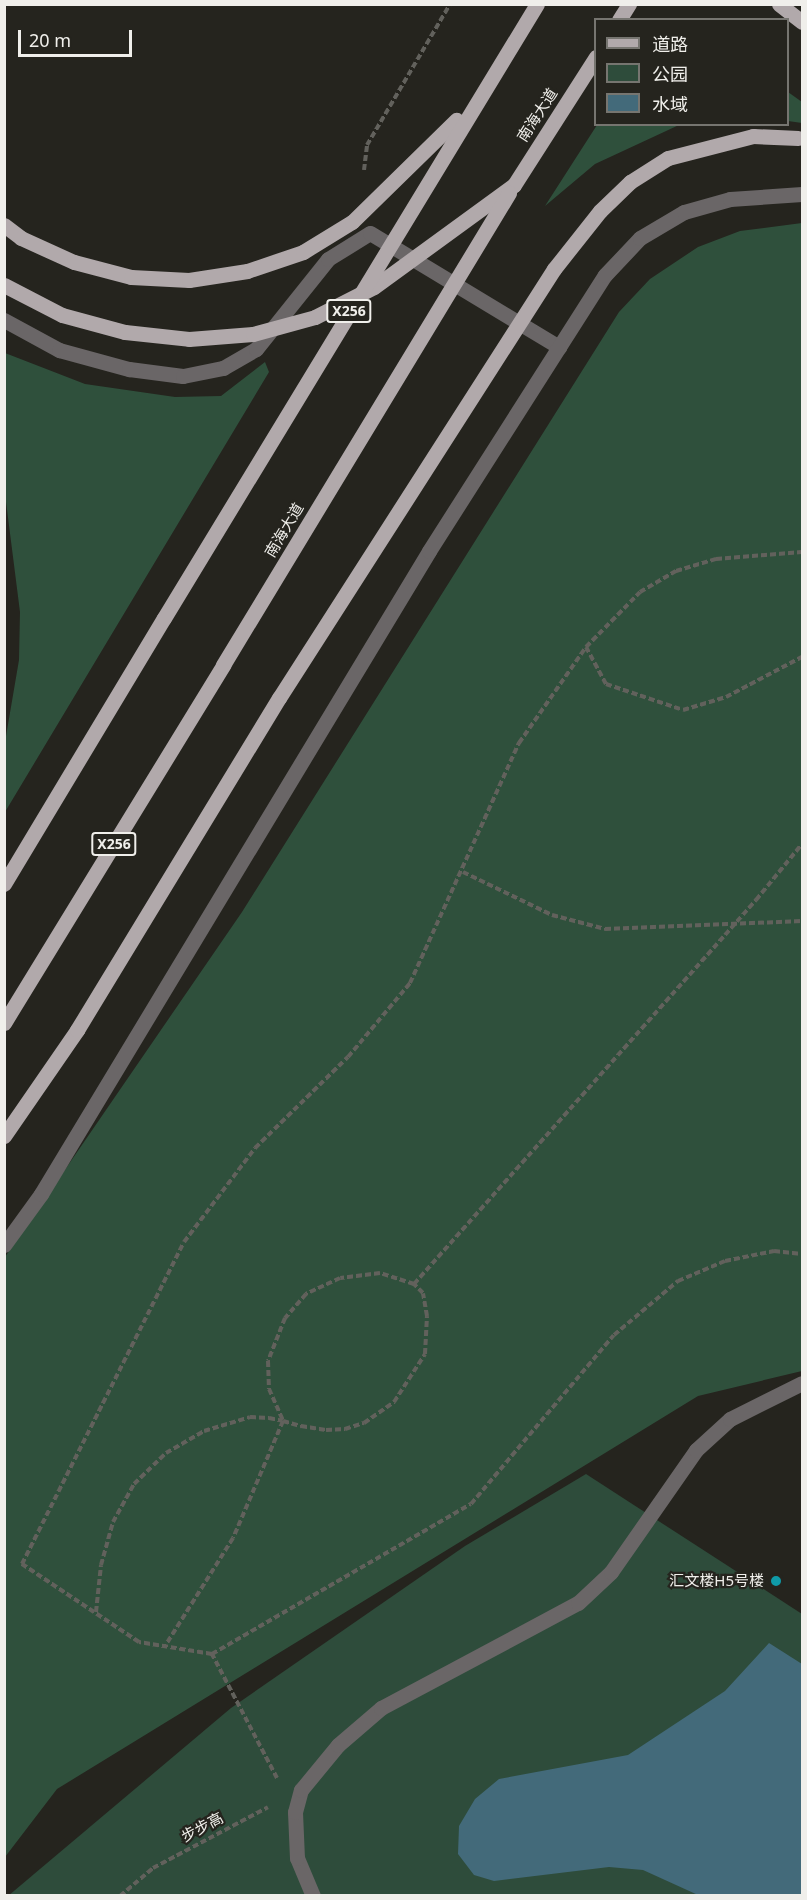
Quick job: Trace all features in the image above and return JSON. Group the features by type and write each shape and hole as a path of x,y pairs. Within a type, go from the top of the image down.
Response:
{"main road":[{"name":"X256","path":"4,884 485,86 537,4"},
{"path":"620,18 629,4"},
{"path":"779,4 802,22"},
{"name":"南海大道","path":"4,1023 514,185 594,60"},
{"path":"4,225 21,238 74,262 131,277 189,280 247,271 303,252 352,222 394,187 485,86"},
{"path":"4,1136 77,1030 279,698 554,269 600,211 630,182 668,158 753,136 800,138"},
{"path":"4,285 63,315 125,332 189,339 254,334 315,317 374,287 514,185"}],"street":[{"path":"4,1245 41,1194 429,551 605,275 640,238 684,212 730,199 802,194"},
{"path":"4,320 59,350 129,369 183,376 223,368 256,349 328,259 370,233 559,347"},
{"path":"313,1896 293,1835 295,1793 338,1745 381,1708 578,1603 611,1572 696,1450 730,1419 802,1383"}],"path":[{"path":"367,145 450,4"},
{"path":"802,552 716,559 676,571 640,592 586,647 519,743 463,872 410,983 348,1057 255,1148 184,1242 95,1428 57,1492 22,1564 139,1642 212,1654 471,1504 614,1335 678,1281 725,1261 774,1251 802,1254"},
{"path":"586,647 606,684 682,710 726,697 802,657"},
{"path":"414,1284 802,844"},
{"path":"463,872 552,915 605,929 802,921"},
{"path":"96,1612 101,1565 113,1522 152,1464 204,1431 250,1417 284,1422 345,1429 364,1423 401,1395 418,1372 429,1332 423,1293 414,1284 380,1273 340,1278 295,1305 271,1342 268,1361 270,1389 284,1422 233,1539 165,1646"},
{"path":"212,1654 295,1793"},
{"name":"步步高","path":"120,1896 153,1868 295,1793"}],"green space":[{"path":"789,93 802,102 802,123 789,121"},
{"path":"596,126 677,126 595,164 545,206"},
{"path":"802,223 802,1371 698,1396 57,1789 5,1857 5,1257 242,912 619,312 650,279 698,247 740,231"},
{"path":"5,353 85,384 175,397 221,396 265,362 269,372 5,812 5,742 19,660 20,612 5,494"},
{"path":"586,1474 802,1614 802,1895 8,1896 231,1708 465,1546"}],"water":[{"path":"769,1643 802,1664 802,1895 698,1895 643,1870 609,1867 494,1881 474,1875 458,1854 459,1826 475,1799 499,1779 628,1755 725,1691"}],"place":[{"name":"汇文楼H5号楼","path":"776,1581"}]}
